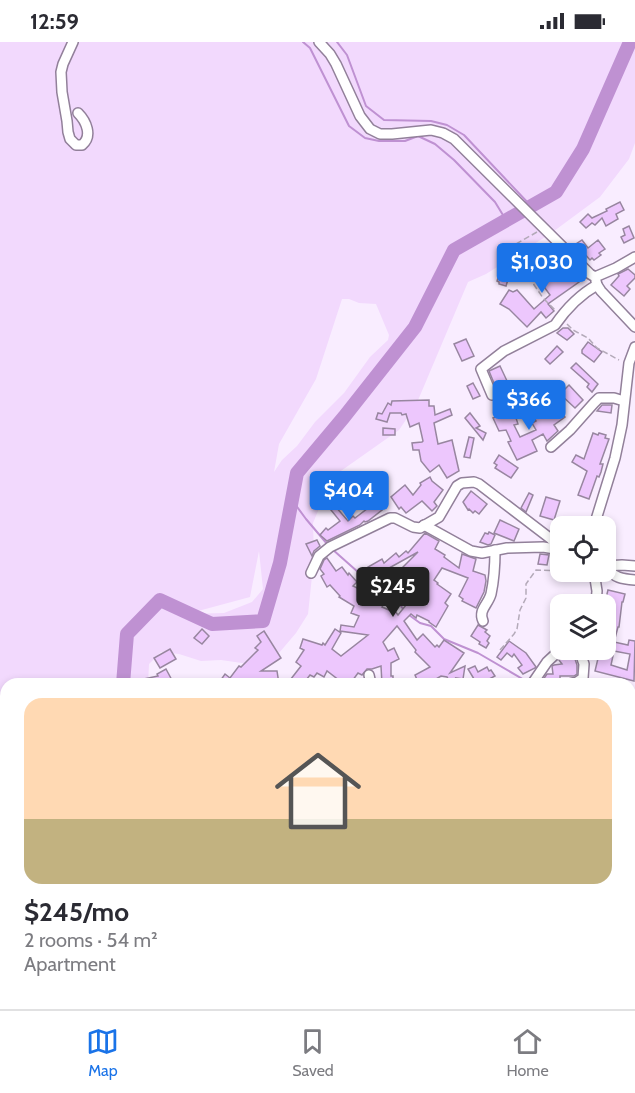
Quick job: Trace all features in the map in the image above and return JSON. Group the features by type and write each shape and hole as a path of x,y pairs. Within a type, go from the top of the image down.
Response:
{"street":[{"path":"73,42 61,72 62,92 70,139 75,145 82,145 86,142 88,135 85,120 78,113"},
{"path":"319,42 336,64 360,116 370,129 380,134 431,130 454,139 590,274 635,327"},
{"path":"492,395 481,369 504,351 555,325 596,281 635,257"},
{"path":"597,516 615,458 622,425 629,363 635,347"},
{"path":"629,363 635,373"},
{"path":"551,447 599,398 624,401"},
{"path":"310,573 319,556 330,547 384,520 395,518 420,528 429,524 439,517 457,486 462,483 479,484 550,538"},
{"path":"424,525 471,551 482,553 507,548 550,548"},
{"path":"483,621 481,611 490,597 495,550"},
{"path":"616,565 635,566"},
{"path":"616,576 635,580"},
{"path":"536,678 550,659"},
{"path":"583,660 583,678"}],"path":[{"path":"542,227 516,244 512,249 513,254 543,298 560,318 573,330 588,338 597,348 629,363"},
{"path":"500,650 517,629 520,610 526,598 526,584 533,572 550,571"}],"shaded area":[{"path":"0,42 635,42 635,143 629,159 600,197 550,234 486,274 468,282 416,405 399,430 338,473 326,492 313,523 314,557 308,614 296,633 279,653 249,664 221,660 201,661 179,654 161,652 149,664 148,678 0,678","holes":["342,299 359,303 376,304 389,335 388,340 370,357 344,393 315,422 274,472 279,444 316,379","259,551 263,589 252,602 224,613 187,614 250,597"]}],"building":[{"path":"620,202 624,210 616,214 618,219 606,226 602,218 595,225 592,223 586,228 580,222 588,214 592,218"},
{"path":"629,226 634,238 624,243 621,237 625,235 623,229"},
{"path":"582,240 588,248 598,240 605,249 599,253 601,255 590,260 576,244"},
{"path":"557,253 579,282 548,304 554,311 546,318 541,312 527,327 509,309 500,304 509,290 513,292 517,290 534,309 550,295 542,284 557,273 553,268 556,266 551,257"},
{"path":"501,269 510,273 506,286 497,281"},
{"path":"628,269 635,275 635,278 627,286 630,289 624,296 611,285 619,276 618,274"},
{"path":"563,328 568,328 574,334 567,340 557,333"},
{"path":"466,339 474,356 462,361 454,344"},
{"path":"588,342 602,352 594,362 582,353"},
{"path":"557,346 563,352 550,364 545,359"},
{"path":"576,363 598,384 592,392 587,387 589,384 571,368"},
{"path":"500,366 508,383 496,388 489,371"},
{"path":"536,382 547,399 536,408 529,400 531,396 527,390"},
{"path":"473,383 480,396 473,399 467,386"},
{"path":"569,385 583,400 575,408 560,394"},
{"path":"429,400 429,406 434,406 435,415 450,409 452,415 434,423 438,444 452,440 459,471 447,478 439,465 430,472 421,461 419,450 413,450 412,443 423,441 419,423 410,427 406,414 401,413 390,413 387,422 376,419 378,413 382,414 388,403 391,405 392,401"},
{"path":"602,405 612,405 611,413 597,411"},
{"path":"558,407 565,417 554,425 558,431 547,441 543,434 532,440 537,451 517,460 508,442 511,441 506,430 499,431 493,418 508,412 511,417 515,415 518,424 514,425 520,437 536,430 532,423 536,421 534,418 536,415 543,411 546,416"},
{"path":"470,413 480,426 476,428 486,433 483,440 465,418"},
{"path":"383,428 395,429 395,435 383,435"},
{"path":"593,433 606,435 605,438 609,439 600,464 603,464 601,472 599,477 597,476 589,499 578,495 587,471 572,462 576,455 584,459"},
{"path":"469,437 474,438 470,458 464,457"},
{"path":"499,455 518,468 511,478 495,468 497,465 494,463"},
{"path":"353,475 368,489 361,497 346,482"},
{"path":"430,477 443,490 434,502 437,506 432,511 422,501 406,513 401,507 399,509 391,497 405,485 413,495 421,485 420,483"},
{"path":"334,482 342,487 335,499 327,494"},
{"path":"471,491 487,504 479,514 468,510 463,502"},
{"path":"529,493 533,495 526,512 521,508"},
{"path":"546,497 560,501 555,516 550,516 550,519 540,516"},
{"path":"376,502 382,510 368,521 327,541 320,535 326,528 328,530 340,521 331,510 335,506 348,521"},
{"path":"500,520 519,529 514,541 494,533"},
{"path":"425,533 439,541 435,549 459,568 462,554 476,559 473,571 485,575 484,592 476,608 462,601 463,599 459,596 468,578 442,568 434,580 451,594 445,603 448,606 436,627 417,615 416,618 411,614 404,621 417,640 423,634 435,647 437,645 439,647 444,640 464,653 450,673 465,666 463,678 441,676 416,678 415,675 430,667 415,652 416,650 397,626 383,642 388,651 394,648 399,659 391,663 393,678 382,678 381,666 367,669 362,675 358,673 354,678 336,678 327,671 324,677 317,673 314,677 310,675 308,678 292,678 301,666 296,662 304,650 300,648 303,639 325,645 335,629 341,633 332,649 341,656 368,635 340,631 341,625 354,627 359,616 351,613 354,606 339,597 330,585 327,587 321,576 324,574 320,569 324,560 327,558 336,571 342,567 357,582 353,586 385,601 382,607 395,611 398,615 406,605 387,586 387,583 418,552 373,577 368,567 382,559 384,563 396,553 399,557 406,551 408,553"},
{"path":"485,533 495,535 491,544 480,542"},
{"path":"317,540 320,546 312,556 306,544"},
{"path":"540,554 549,555 547,565 538,564"},
{"path":"608,590 625,594 616,634 616,594 607,594"},
{"path":"478,625 487,630 485,632 490,636 486,648 471,636"},
{"path":"202,629 209,636 202,644 194,638"},
{"path":"264,631 281,658 261,671 277,671 278,678 230,678 239,666 241,667 258,650 255,648 261,642 257,636"},
{"path":"629,640 635,641 634,678 622,678 595,671 598,660 612,660 611,665 627,670 630,654 616,651 616,642 628,645"},
{"path":"509,641 526,653 535,668 523,674 518,668 522,665 514,654 512,657 507,653 501,660 497,657"},
{"path":"170,649 176,659 160,668 154,658"},
{"path":"559,660 575,660 577,674 560,676 560,678 544,678 547,674 553,674 552,666 562,664"},
{"path":"475,666 478,672 487,667 495,676 473,678 468,669"},
{"path":"166,669 171,678 148,678 158,676 157,674"}],"waterway":[{"path":"303,42 310,48 349,126 365,138 379,141 405,141 418,136 435,144 495,202 506,220"},
{"path":"337,42 347,55 366,106 384,120 431,121 447,125 464,135 531,206"},
{"path":"123,678 127,634 160,600 212,624 263,621 280,563 297,473 415,327 454,250 556,192 583,149 630,42"},
{"path":"292,500 328,545"},
{"path":"332,549 367,580 399,603 403,609"},
{"path":"409,615 420,623 431,626 444,639 478,653 521,678"}]}
